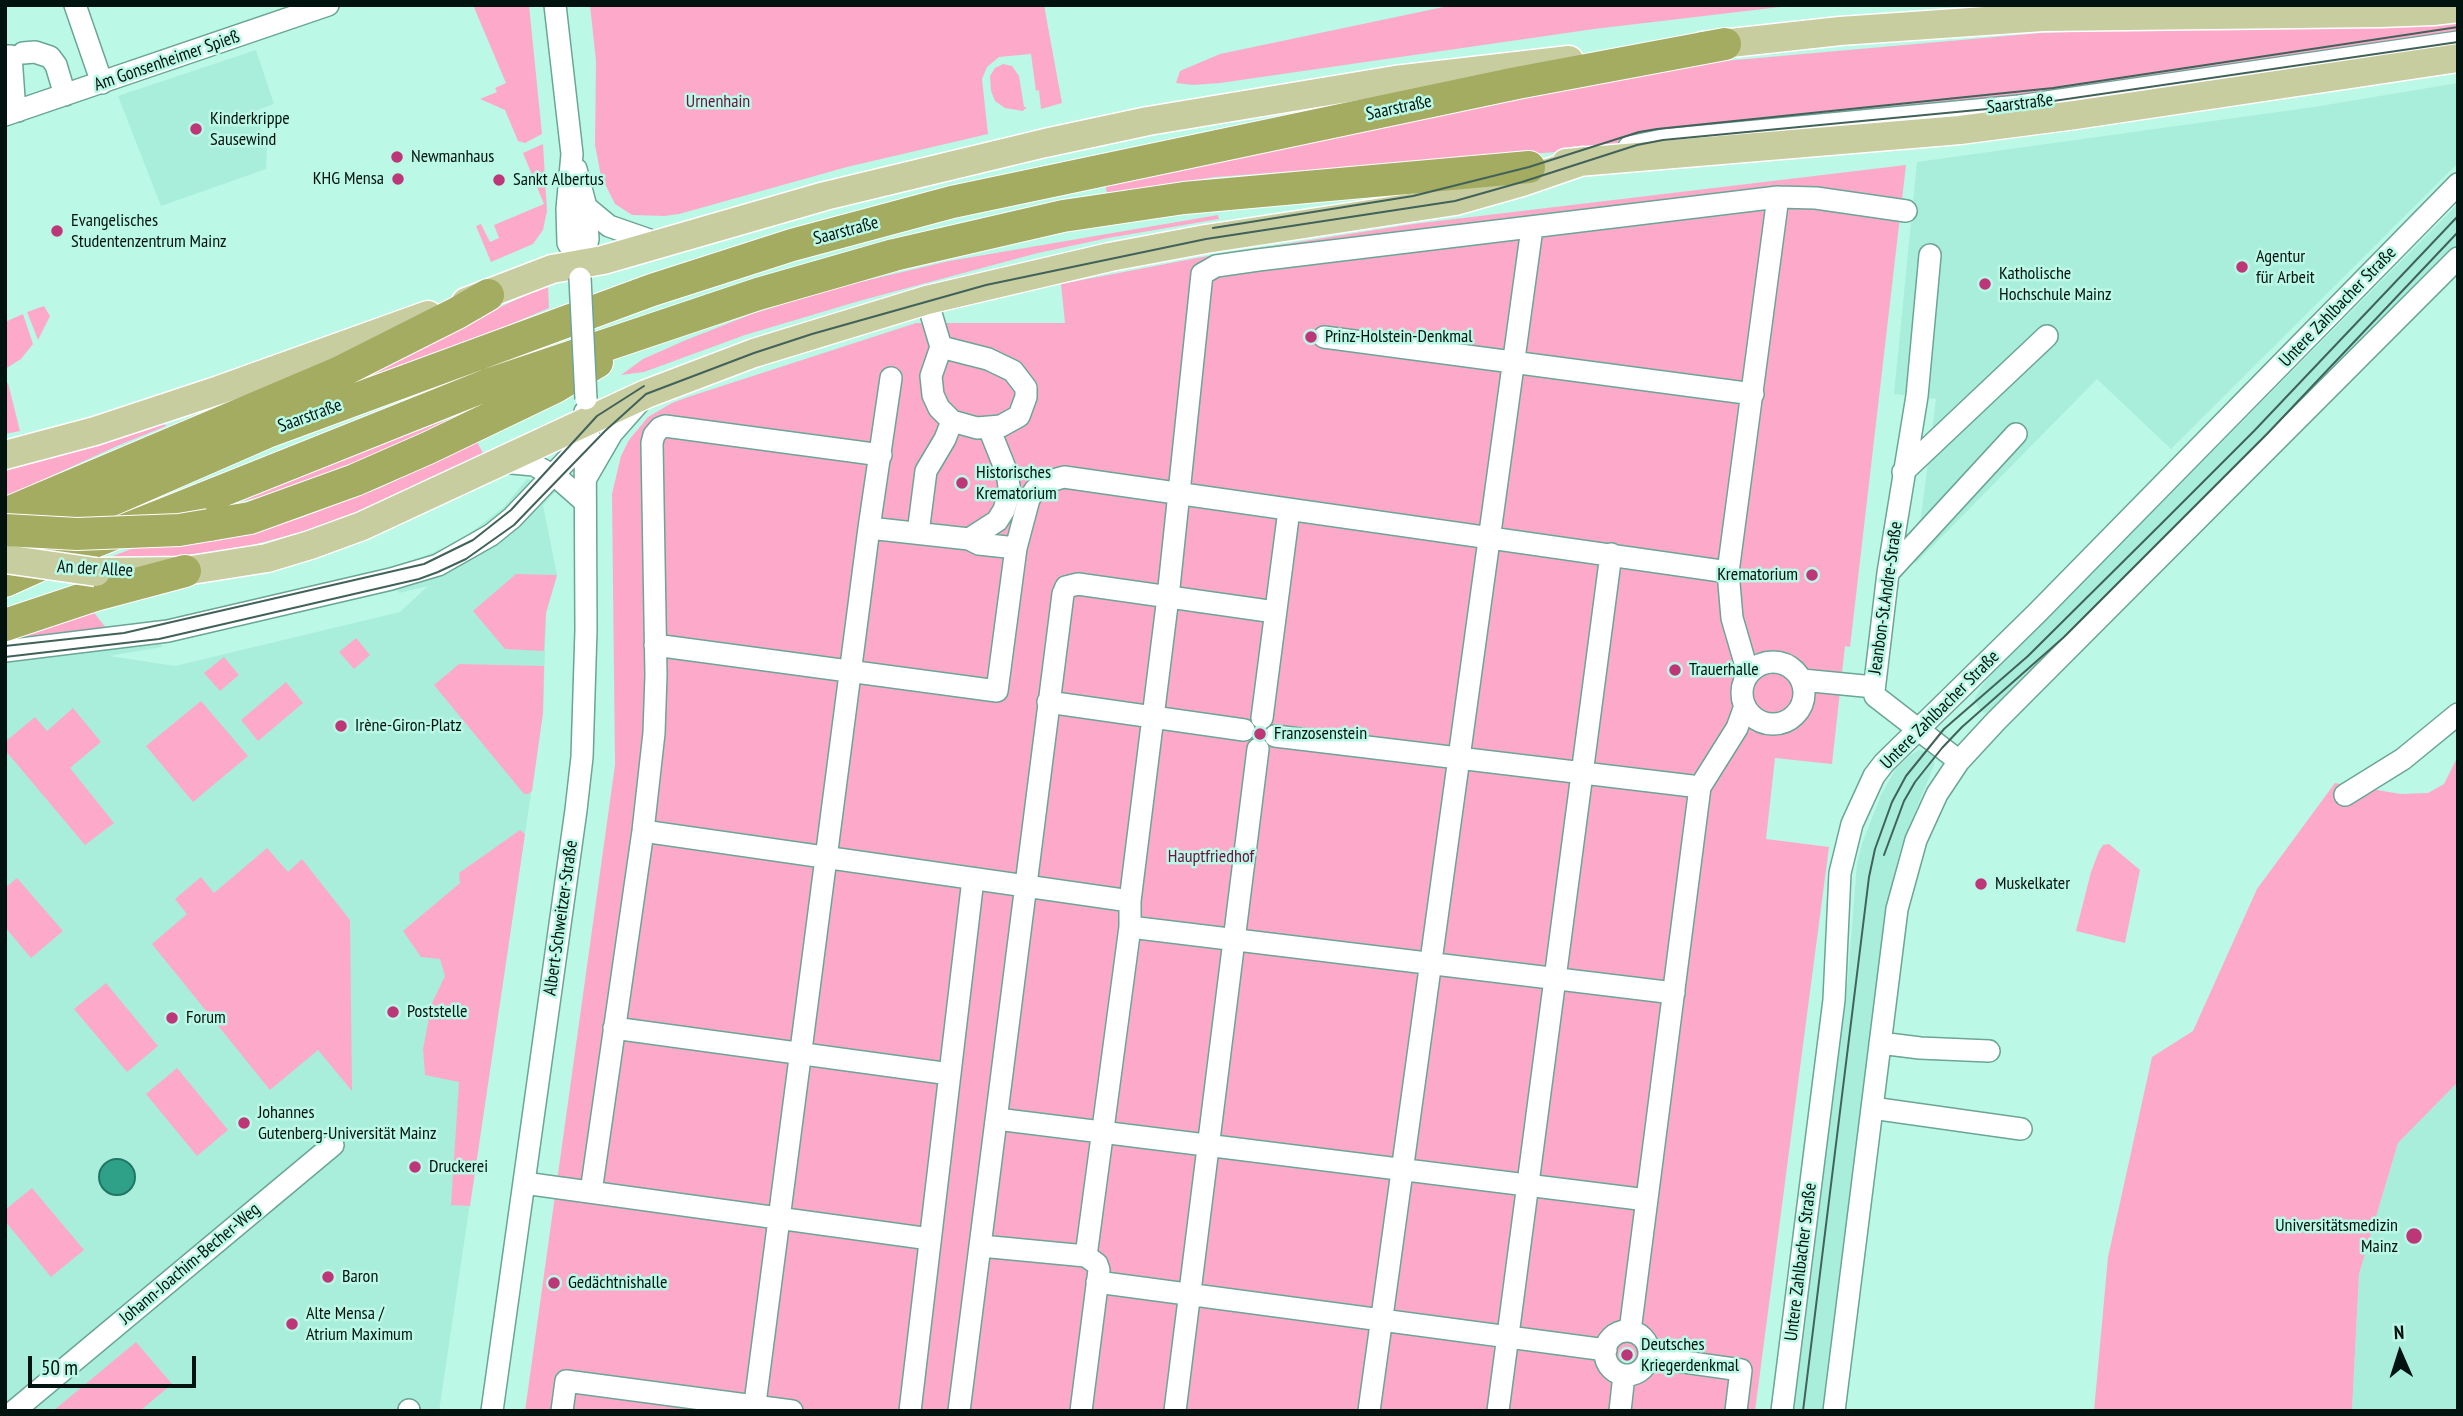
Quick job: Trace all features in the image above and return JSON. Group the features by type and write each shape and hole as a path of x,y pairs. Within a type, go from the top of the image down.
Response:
{"highway":[{"name":"Saarstraße","path":"5,547 267,432 652,290 792,245 965,199 1517,83 1725,44"},
{"name":"Saarstraße","path":"5,581 74,550 487,385 758,294 894,255 1063,216 1184,198 1529,167"},
{"path":"5,514 338,373 488,295"},
{"path":"5,530 77,534 179,530 250,518 290,505 415,454 555,387 648,331"},
{"path":"5,625 95,595 185,571"}],"main road":[{"name":"Saarstraße","path":"5,455 95,431 219,390 488,295 552,269 581,271 658,243 896,178 1148,121 1395,80 2047,11 2433,11 2458,8"},
{"name":"Saarstraße","path":"1529,167 1960,130 2458,58"},
{"name":"Saarstraße","path":"185,571 267,558 310,545 362,526 646,394 754,353 927,300 1178,244 1455,201 1583,161"},
{"name":"An der Allee","path":"5,559 96,572 185,571"}],"street":[{"path":"75,5 102,83"},
{"name":"Am Gonsenheimer Spieß","path":"12,113 328,5"},
{"path":"555,5 572,154 586,207 588,239 581,271"},
{"name":"Saarstraße","path":"1583,161 1663,140 2019,106 2458,42"},
{"path":"12,113 14,98 11,56 14,54 35,52 50,57 56,65 65,95"},
{"path":"572,154 567,209 568,243 581,271"},
{"name":"Untere Zahlbacher Straße","path":"1782,1411 1834,1000 1840,873 1852,824 1874,776 2458,184"},
{"path":"1086,1256 1130,927 1130,901 1180,494 1202,274 1216,266 1258,260 1778,197 1816,198 1906,211"},
{"path":"1748,673 1732,618 1728,572 1778,197"},
{"path":"586,207 610,226 658,243"},
{"path":"1369,1411 1532,228"},
{"name":"Jeanbon-St.Andre-Straße","path":"1930,255 1917,397 1888,573 1874,687 1875,696 1959,761"},
{"path":"1835,1411 1897,909 1916,839 1946,777 2024,692 2458,258"},
{"name":"Albert-Schweitzer-Straße","path":"492,1411 582,757 586,630 581,271"},
{"path":"927,300 941,348 935,362 931,387 939,408 952,421 965,426 1001,426 1019,415 1026,397 1026,388 1013,371 1000,363 941,348"},
{"path":"1903,472 2047,336"},
{"path":"1324,337 1753,394"},
{"path":"754,1408 891,378"},
{"path":"585,480 612,433 646,394"},
{"name":"Saarstraße","path":"5,651 167,631 417,572 463,553 512,518 552,474 585,421"},
{"path":"918,533 926,471 946,439 952,421"},
{"path":"591,1192 643,831 656,710 652,443 660,428 665,426 881,455"},
{"path":"969,538 998,521 1008,496 1007,473 989,428"},
{"path":"1888,573 2016,433"},
{"path":"498,463 534,465 552,474 585,502"},
{"path":"655,645 997,691 1016,548 1029,499 1042,484 1064,477 1728,572"},
{"path":"1262,718 1289,510"},
{"path":"869,528 969,538 979,544 1016,548"},
{"path":"1498,1411 1611,554"},
{"path":"959,1411 1063,594 1066,587 1078,584 1275,612"},
{"path":"1630,1331 1700,787 1737,728 1745,706 1742,689 1748,673 1756,666 1777,661 1787,665 1802,680 1802,705 1790,719 1780,723 1760,721 1745,706"},
{"path":"1802,680 1874,687"},
{"path":"1048,702 1244,730"},
{"path":"2345,795 2403,759 2458,714"},
{"path":"1175,1411 1233,940 1266,742 1270,722 1262,718 1252,719 1243,735 1248,744 1266,742 1459,757 1700,787"},
{"path":"643,831 1130,901"},
{"path":"910,1411 973,878"},
{"path":"1130,927 1674,993"},
{"path":"614,1028 950,1074"},
{"path":"1880,1043 1989,1051"},
{"path":"1872,1108 2021,1129"},
{"path":"997,1119 1647,1200"},
{"name":"Johann-Joachim-Becher-Weg","path":"13,1411 334,1144"},
{"path":"524,1183 930,1239"},
{"path":"981,1245 1086,1256 1097,1264 1082,1411"},
{"path":"1097,1282 1606,1350"},
{"path":"1630,1331 1643,1337 1650,1350 1643,1369 1631,1375 1624,1375 1607,1363 1606,1350 1608,1343 1617,1333 1630,1331"},
{"path":"1649,1357 1741,1370 1736,1411"},
{"path":"1620,1411 1624,1375"},
{"path":"562,1411 566,1381 792,1411"},
{"path":"5,1402 13,1411"}],"shaded area":[{"name":"Kinderkrippe Sausewind","path":"256,50 274,104 255,111 267,147 266,169 161,206 118,96"},
{"path":"2458,83 2458,163 2171,449 2097,379 1915,564 1936,399 1894,394 1917,162 2314,107"},
{"path":"2458,204 2458,243 2023,684 1990,711 1981,711 1975,697 1988,678"},
{"name":"Johannes Gutenberg-Universität Mainz","path":"527,479 552,486 556,491 543,505 557,575 546,613 543,713 439,1411 5,1411 5,640 107,629 156,620 157,622 393,570 393,566 416,560 461,540 504,507","holes":["428,586 400,612 175,666 109,656 162,647 162,644 398,590 399,593"]},
{"path":"1919,750 1935,756 1934,765 1901,847 1892,884 1880,986 1876,986 1822,1411 1793,1411 1848,978 1857,864 1881,795 1895,770"},
{"name":"Universitätsmedizin Mainz","path":"2458,1082 2458,1411 2352,1411 2359,1274 2398,1143"},
{"path":"117,1159 130,1164 135,1177 130,1190 117,1195 104,1190 99,1177 104,1164"}],"green space":[{"path":"473,5 529,5 542,134 525,143 518,141 505,110 480,99 497,92 495,88 506,83"},
{"name":"Urnenhain","path":"590,5 1044,5 1062,103 1041,109 1031,54 999,57 987,67 982,79 988,134 847,167 679,214 632,215 615,204 601,176 595,145 596,61"},
{"path":"1453,5 1797,5 1594,29 1220,83 1176,83 1180,71 1220,54"},
{"path":"2458,16 2458,35 2220,72 1628,142 1602,149 1579,149 1575,146 1557,152 1215,177 1107,193 1105,184 1679,65 2040,33 2174,28 2307,29 2409,24"},
{"path":"1003,64 1012,66 1019,76 1024,107 1027,107 1023,111 1005,108 995,101 990,76 995,68"},
{"path":"543,144 547,211 543,230 533,244 491,262 476,226 481,224 490,242 499,238 494,225 544,204 523,153"},
{"name":"Hauptfriedhof","path":"1906,165 1850,647 1845,646 1832,764 1775,758 1766,839 1829,847 1755,1411 525,1411 615,765 612,494 621,456 629,440 648,417 685,398 916,323 1065,323 1061,284 1202,257 1413,224"},
{"path":"1218,215 1219,219 1038,253 859,301 745,335 644,372 621,375 643,359 686,340 752,314 839,287 949,261"},
{"path":"548,285 549,308 485,335 364,378 353,375"},
{"path":"44,306 50,316 38,340 27,312"},
{"path":"23,314 33,344 21,359 5,369 5,322"},
{"path":"8,383 20,431 5,434 5,384"},
{"path":"475,409 351,467 261,497 238,502 236,500"},
{"path":"163,420 166,426 5,497 5,463"},
{"path":"477,442 484,455 406,493 316,528 234,550 146,559 113,559 113,556 131,549 235,533 298,519 380,488"},
{"path":"516,574 557,575 546,613 544,651 505,649 473,611"},
{"path":"87,604 107,629 5,640 5,629"},
{"path":"356,638 370,655 354,669 339,652"},
{"path":"224,657 239,675 220,691 204,673"},
{"path":"459,664 544,666 543,713 532,791 528,794 524,794 434,685"},
{"path":"286,682 303,703 258,741 241,720"},
{"path":"201,701 248,756 193,802 146,746"},
{"path":"73,708 101,742 70,768 114,823 85,845 5,750 5,742 35,717 47,731"},
{"path":"2458,756 2458,1082 2398,1143 2359,1274 2352,1411 2094,1411 2108,1257 2152,1057 2193,1031 2257,889 2335,783 2401,794 2428,793 2444,784"},
{"path":"520,830 525,834 470,1206 451,1205 459,1082 425,1075 423,1049 432,1003 445,976 440,959 421,957 403,931 460,883 459,873"},
{"path":"2109,844 2140,870 2125,943 2076,931 2091,872 2099,851 2103,845"},
{"path":"267,848 288,872 302,859 350,920 352,1091 318,1050 270,1090 152,944 187,914 175,899 201,877 214,893"},
{"path":"17,878 63,931 31,958 5,927 5,888"},
{"path":"106,983 158,1046 127,1072 74,1009"},
{"path":"177,1068 228,1130 197,1156 146,1094"},
{"path":"32,1188 84,1250 51,1277 5,1221 5,1210"},
{"path":"136,1342 172,1384 140,1411 53,1411"}],"tram line":[{"path":"1213,228 1413,196 1529,167 1639,132 1657,129 2053,88 2458,27"},
{"path":"5,657 159,639 419,579 438,572 466,559 514,525 605,431 646,394 812,334 986,285 1206,239 1455,201 1637,145 1663,140 2019,106 2458,42"},
{"path":"1803,1411 1869,877 1875,849 1892,802 1906,776 1944,729 2028,656 2161,524 2254,431 2458,216"},
{"path":"1884,855 1904,801 1915,782 1942,748 2064,637 2267,434 2458,232"},
{"path":"5,646 124,633 424,564 473,540 511,510 597,416 644,386"}],"place":[{"name":"Kinderkrippe Sausewind","path":"196,129"},
{"name":"Newmanhaus","path":"397,157"},
{"name":"KHG Mensa","path":"398,179"},
{"name":"Sankt Albertus","path":"499,180"},
{"name":"Evangelisches Studentenzentrum Mainz","path":"57,231"},
{"name":"Agentur für Arbeit","path":"2242,267"},
{"name":"Katholische Hochschule Mainz","path":"1985,284"},
{"name":"Prinz-Holstein-Denkmal","path":"1311,337"},
{"name":"Historisches Krematorium","path":"962,483"},
{"name":"Krematorium","path":"1812,575"},
{"name":"Trauerhalle","path":"1675,670"},
{"name":"Irène-Giron-Platz","path":"341,726"},
{"name":"Franzosenstein","path":"1260,734"},
{"name":"Muskelkater","path":"1981,884"},
{"name":"Poststelle","path":"393,1012"},
{"name":"Forum","path":"172,1018"},
{"name":"Johannes Gutenberg-Universität Mainz","path":"244,1123"},
{"name":"Druckerei","path":"415,1167"},
{"name":"Universitätsmedizin Mainz","path":"2414,1236"},
{"name":"Baron","path":"328,1277"},
{"name":"Gedächtnishalle","path":"554,1283"},
{"name":"Alte Mensa / Atrium Maximum","path":"292,1324"},
{"name":"Deutsches Kriegerdenkmal","path":"1627,1355"}]}
